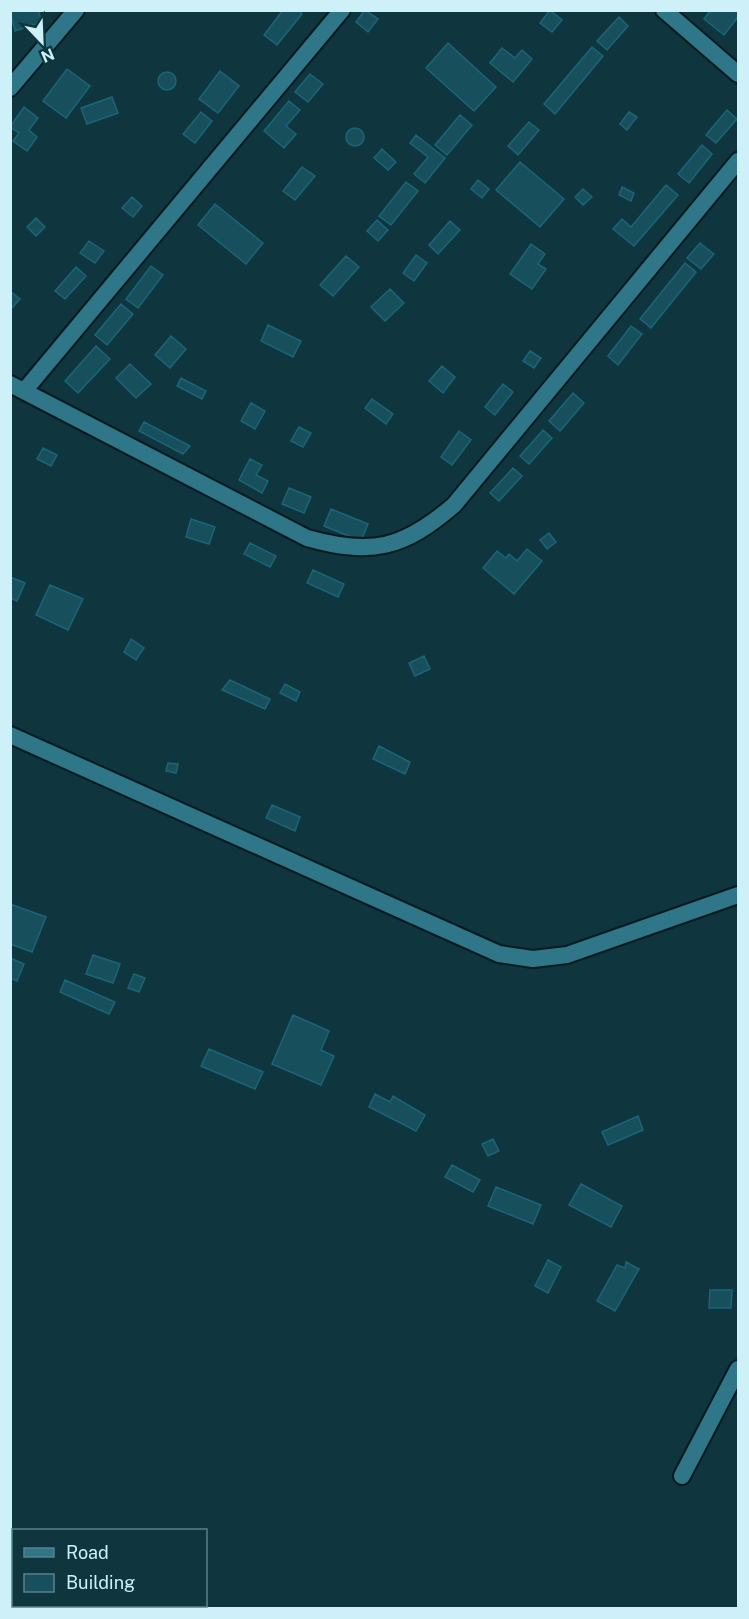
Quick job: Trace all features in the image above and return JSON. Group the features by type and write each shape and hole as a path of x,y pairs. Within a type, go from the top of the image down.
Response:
{"street":[{"path":"10,88 76,10"},
{"path":"342,10 18,387 307,538 339,547 380,546 403,540 428,528 454,506 738,161"},
{"path":"664,10 738,74"},
{"path":"10,735 499,954 532,959 567,955 738,895"},
{"path":"682,1476 738,1369"}],"building":[{"path":"10,10 38,10 42,22 15,31"},
{"path":"283,10 298,10 302,14 277,45 264,35"},
{"path":"365,10 378,19 368,32 356,22"},
{"path":"550,10 562,20 552,32 540,23"},
{"path":"711,10 738,10 738,17 724,35 704,19"},
{"path":"619,17 628,26 607,50 597,41"},
{"path":"448,43 496,87 474,111 426,68"},
{"path":"592,47 603,56 555,114 544,104"},
{"path":"502,48 515,58 522,50 532,59 513,82 490,63"},
{"path":"67,69 90,86 66,118 43,101"},
{"path":"220,71 239,86 218,113 199,99"},
{"path":"167,72 173,75 176,81 173,87 167,90 161,87 158,81 161,75"},
{"path":"310,74 323,84 308,102 295,92"},
{"path":"112,97 118,113 87,124 81,108"},
{"path":"289,101 300,110 286,126 296,134 284,148 264,131"},
{"path":"24,107 38,118 29,130 37,137 27,151 13,141 19,133 10,127"},
{"path":"727,110 737,119 716,143 706,135"},
{"path":"201,112 212,121 195,143 183,134"},
{"path":"629,112 637,117 627,130 620,124"},
{"path":"460,115 472,125 447,155 435,145"},
{"path":"529,122 539,130 518,155 508,146"},
{"path":"355,128 361,131 364,137 361,143 355,146 349,143 346,137 349,131"},
{"path":"416,135 445,158 425,183 414,174 428,157 410,143"},
{"path":"702,145 712,154 689,183 678,174"},
{"path":"382,149 396,162 388,170 374,158"},
{"path":"520,162 564,199 540,227 496,190"},
{"path":"302,167 315,176 295,200 283,191"},
{"path":"478,180 489,189 482,198 471,189"},
{"path":"406,182 418,191 391,225 379,216"},
{"path":"666,185 678,195 634,246 613,229 622,219 631,227"},
{"path":"622,187 634,193 631,201 619,195"},
{"path":"583,189 592,197 583,205 575,197"},
{"path":"132,197 142,206 133,217 122,208"},
{"path":"215,204 263,243 246,264 198,225"},
{"path":"36,218 45,227 36,236 27,227"},
{"path":"377,220 388,230 378,241 367,231"},
{"path":"450,221 460,230 438,254 429,245"},
{"path":"89,241 104,251 95,263 80,253"},
{"path":"700,243 714,254 701,269 687,258"},
{"path":"531,244 545,254 538,264 546,269 532,289 510,274"},
{"path":"416,255 427,263 414,281 403,273"},
{"path":"346,256 359,267 333,296 320,285"},
{"path":"685,263 696,272 651,328 640,319"},
{"path":"151,266 163,275 138,308 126,299"},
{"path":"76,267 86,276 65,299 55,291"},
{"path":"390,289 404,303 385,321 371,307"},
{"path":"10,291 20,299 10,310"},
{"path":"121,304 133,314 107,345 95,335"},
{"path":"268,325 301,341 293,357 261,341"},
{"path":"631,326 642,334 618,365 608,356"},
{"path":"171,336 186,349 170,368 155,355"},
{"path":"96,346 110,359 78,393 65,381"},
{"path":"530,351 541,358 534,368 523,361"},
{"path":"130,364 151,384 136,398 116,378"},
{"path":"442,366 455,377 443,393 429,381"},
{"path":"181,378 206,391 202,399 177,386"},
{"path":"503,384 513,392 495,415 485,407"},
{"path":"573,393 584,403 560,431 549,421"},
{"path":"372,399 393,414 386,424 365,408"},
{"path":"251,403 265,411 255,429 241,421"},
{"path":"144,422 190,446 183,454 139,431"},
{"path":"299,427 311,433 303,447 291,441"},
{"path":"543,430 552,438 529,464 520,456"},
{"path":"459,431 471,440 452,465 441,457"},
{"path":"43,448 57,455 51,466 37,459"},
{"path":"250,459 262,465 256,475 268,481 262,493 239,480"},
{"path":"513,468 522,476 499,501 490,493"},
{"path":"289,488 311,497 304,513 282,504"},
{"path":"331,509 368,524 361,541 324,526"},
{"path":"191,519 215,527 209,544 186,537"},
{"path":"549,533 556,542 547,549 540,540"},
{"path":"250,543 276,556 270,567 244,554"},
{"path":"527,549 542,561 514,594 483,568 497,551 506,558 509,554 517,561"},
{"path":"313,570 344,584 338,597 307,583"},
{"path":"10,577 25,583 17,601 10,598"},
{"path":"50,585 83,599 68,630 36,615"},
{"path":"131,639 144,648 136,660 124,652"},
{"path":"424,656 430,669 415,676 409,663"},
{"path":"230,680 270,699 265,709 222,690"},
{"path":"285,684 300,692 296,701 280,693"},
{"path":"379,746 410,762 405,774 373,759"},
{"path":"168,763 178,764 176,773 166,771"},
{"path":"272,805 300,817 295,831 266,818"},
{"path":"10,904 46,917 32,952 10,944"},
{"path":"93,955 120,964 113,983 86,974"},
{"path":"10,958 24,964 17,981 10,978"},
{"path":"134,974 145,978 139,992 128,988"},
{"path":"65,980 115,1002 109,1014 60,992"},
{"path":"293,1015 329,1031 321,1050 334,1056 321,1085 272,1064"},
{"path":"209,1049 263,1072 255,1089 201,1066"},
{"path":"375,1094 390,1102 393,1096 425,1115 416,1131 369,1107"},
{"path":"638,1116 643,1130 608,1145 602,1132"},
{"path":"493,1139 499,1151 488,1156 482,1144"},
{"path":"452,1165 480,1180 473,1192 445,1177"},
{"path":"581,1184 622,1206 611,1227 569,1205"},
{"path":"496,1187 541,1205 533,1224 488,1206"},
{"path":"548,1260 561,1267 548,1293 535,1286"},
{"path":"626,1262 639,1269 615,1311 597,1301 617,1265 625,1268"},
{"path":"710,1290 732,1290 731,1308 709,1308"}]}
